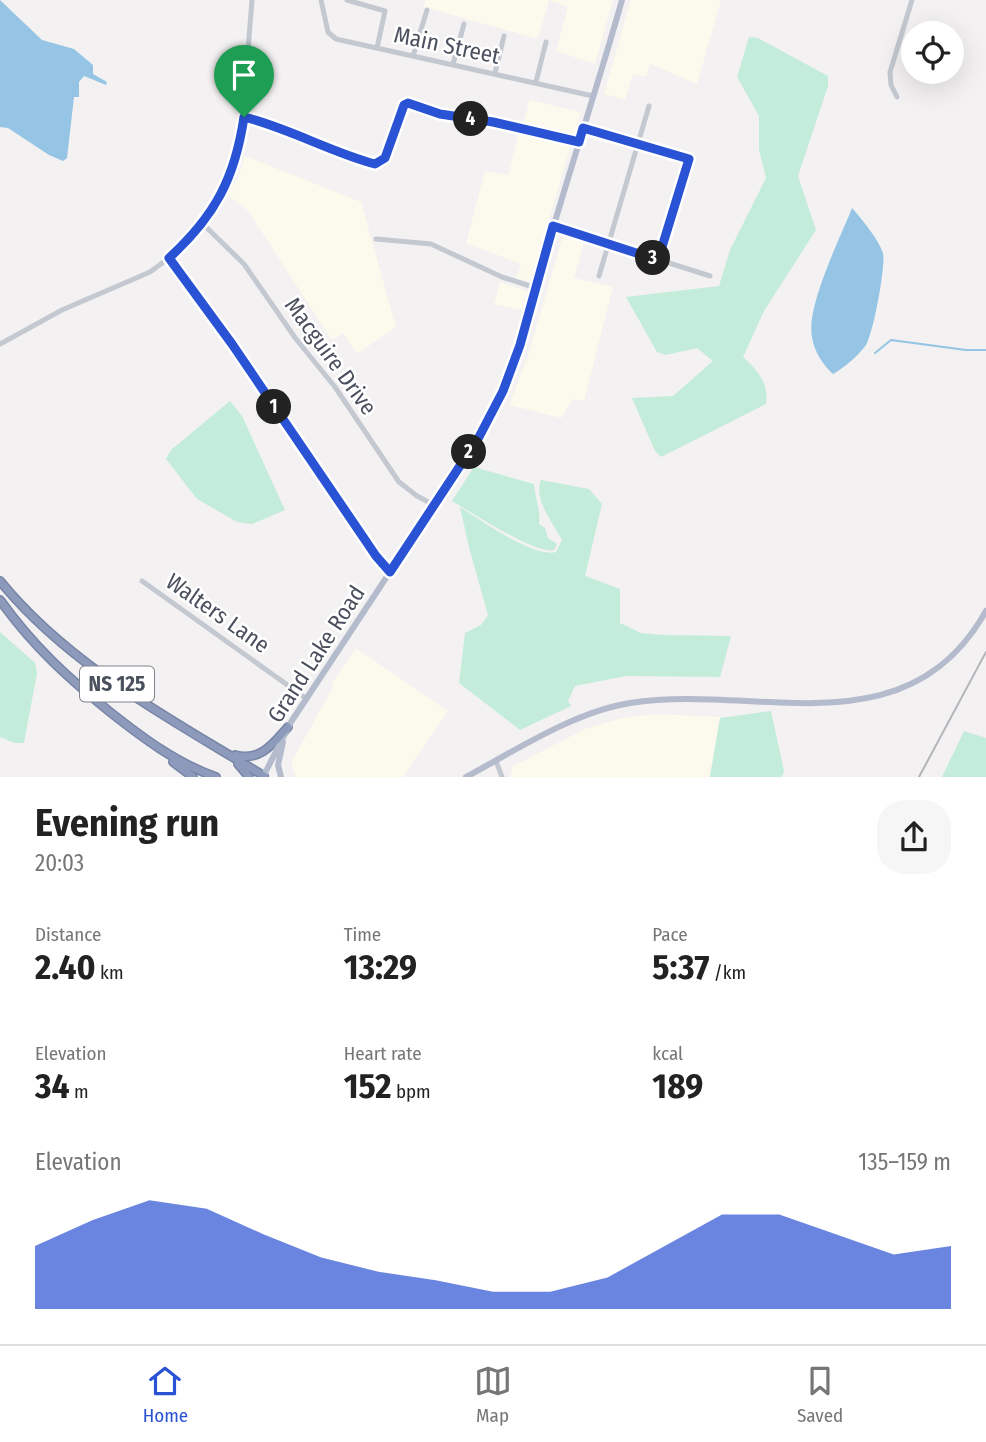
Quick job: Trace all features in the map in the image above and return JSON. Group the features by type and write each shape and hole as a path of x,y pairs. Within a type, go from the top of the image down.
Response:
{"highway":[{"name":"NS 125","path":"0,581 34,619 78,657 264,777"},
{"name":"NS 125","path":"0,600 44,656 66,677 178,760 216,777"},
{"path":"126,724 192,777"},
{"path":"194,732 233,754 251,757 270,748 288,727"},
{"path":"219,749 249,777"}],"main road":[{"name":"Grand Lake Road","path":"264,777 288,727 484,429 503,391 520,345 622,0"},
{"path":"466,777 574,720 628,703 664,700 840,703 881,696 904,687 934,669 966,639 986,611"},
{"path":"281,777 279,759 288,727"}],"street":[{"path":"0,344 62,310 150,272 169,258 203,224 229,180 239,148 244,117 252,0"},
{"name":"Main Street","path":"322,0 326,26 331,36 593,96"},
{"path":"347,0 385,10 377,48"},
{"path":"897,97 891,85 890,72 912,0"},
{"path":"414,56 427,10"},
{"path":"453,64 464,24"},
{"path":"495,73 504,36"},
{"path":"536,82 546,42"},
{"path":"244,117 375,164 385,158 407,103 440,114 493,122 579,142"},
{"path":"599,276 649,106"},
{"path":"583,128 689,159 658,260"},
{"name":"Macguire Drive","path":"203,224 244,264 296,339 335,387 399,482 434,505"},
{"path":"553,226 710,276"},
{"path":"376,239 431,244 502,277 536,288"},
{"path":"169,258 232,344 376,556 390,572"},
{"name":"Walters Lane","path":"142,581 307,699"},
{"path":"496,761 502,777"}],"shaded area":[{"path":"425,0 549,0 538,39 424,7"},
{"path":"549,0 613,0 595,64 556,51 568,7"},
{"path":"631,0 721,0 697,84 650,64 646,77 633,74 625,100 604,94"},
{"path":"530,100 581,112 574,136 523,124"},
{"path":"519,133 571,144 531,282 516,278 521,264 466,243 485,171 508,175"},
{"path":"245,156 361,202 396,327 357,354 343,333 332,340 248,211 228,195 238,178"},
{"path":"563,235 584,242 574,278 613,287 584,401 573,399 561,418 509,405 528,356"},
{"path":"500,282 527,291 522,310 494,304"},
{"path":"356,648 448,711 403,777 296,777 291,763 334,685 332,683"},
{"path":"654,714 721,717 709,777 510,777 513,766 587,728 622,718"}],"green space":[{"path":"749,37 758,38 828,76 828,86 798,176 816,230 764,311 743,357 764,383 766,404 661,457 655,451 632,398 673,396 713,361 697,348 666,355 657,352 626,297 719,286 730,250 766,178 759,150 759,116 737,77"},
{"path":"230,401 242,416 285,510 252,524 237,522 197,499 166,459 171,450"},
{"path":"474,467 534,484 539,524 545,528 548,538 557,544 554,550 545,550 519,540 452,501"},
{"path":"541,480 589,489 602,504 585,576 620,589 620,623 641,633 731,636 720,677 626,676 575,686 568,701 571,706 520,730 459,683 465,633 481,625 488,615 460,507 521,544 546,552 556,552 562,540 542,503 539,487"},
{"path":"0,632 35,663 37,673 24,743 15,743 0,737"},
{"path":"771,711 784,771 782,777 710,777 720,718"},
{"path":"964,731 986,738 986,777 942,777"}],"water":[{"path":"0,0 42,40 74,49 93,65 93,74 107,82 106,85 84,76 79,82 79,97 74,97 67,158 63,161 8,128 0,127"},
{"path":"852,208 881,248 883,271 866,345 851,361 833,374 817,352 812,337 812,324 819,291"}],"waterway":[{"path":"875,353 891,340 986,350"}],"railway":[{"path":"919,777 986,652"}],"route":[{"path":"405,103 440,114 493,122 579,142 583,128 689,159 658,260 553,226 520,345 491,417 390,572 376,556 232,344 169,258 203,224 223,193 236,159 244,117 375,164 385,158 405,103"}]}
